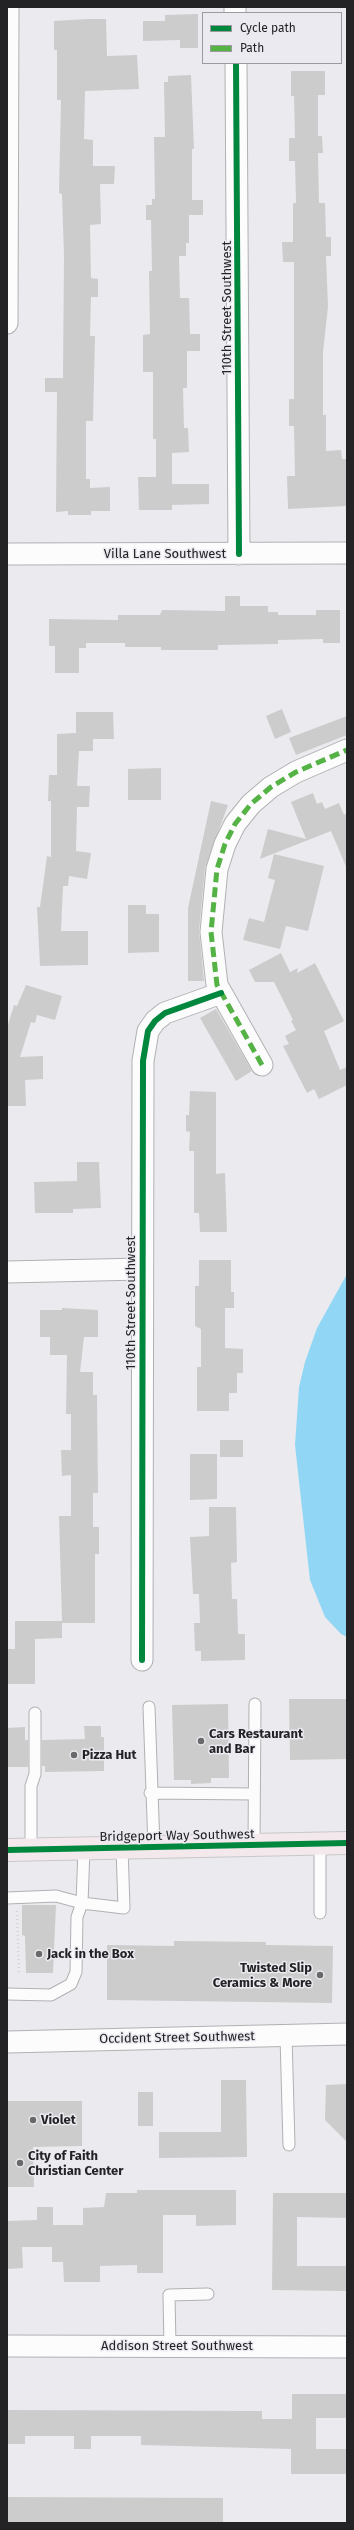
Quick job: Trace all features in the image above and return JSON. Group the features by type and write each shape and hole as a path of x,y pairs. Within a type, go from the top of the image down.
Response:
{"main road":[{"name":"Bridgeport Way Southwest","path":"7,1850 347,1843"}],"street":[{"path":"7,323 8,7"},
{"name":"110th Street Southwest","path":"236,64 239,554"},
{"name":"Villa Lane Southwest","path":"7,554 347,553"},
{"path":"262,1065 217,985 213,961 212,906 217,869 225,844 235,824 251,804 271,787 314,763 347,750"},
{"name":"110th Street Southwest","path":"142,1660 143,1061 148,1032 155,1021 165,1013 221,993"},
{"path":"7,1272 142,1269"},
{"name":"Occident Street Southwest","path":"7,2042 347,2034"},
{"name":"Addison Street Southwest","path":"7,2346 347,2347"}],"lane":[{"path":"254,1845 255,1704"},
{"path":"149,1707 150,1793 154,1847"},
{"path":"31,1850 31,1786 35,1774 35,1713"},
{"path":"150,1793 254,1794"},
{"path":"320,1843 320,1913"},
{"path":"12,1898 56,1896 82,1903 124,1908 122,1848"},
{"path":"7,1994 51,1995 71,1984 76,1972 77,1917 82,1903 84,1849"},
{"path":"286,2036 289,2145"},
{"path":"170,2346 169,2295 208,2294"}],"path":[{"path":"12,1898 19,1975"}],"water":[{"path":"347,1274 347,1637 341,1634 325,1617 310,1580 295,1445 299,1387 305,1362 317,1328"}],"building":[{"path":"198,14 198,48 180,48 180,40 143,41 143,21 165,21 165,15"},
{"path":"106,19 107,56 137,55 139,89 85,91 84,139 93,140 93,166 115,166 114,184 100,184 101,224 90,225 91,278 98,279 98,297 91,297 90,336 95,336 93,421 86,421 86,479 90,479 90,488 110,487 110,511 91,511 91,515 68,515 68,511 56,512 57,392 45,392 45,378 63,378 64,256 62,194 59,193 61,100 57,100 57,50 54,50 54,21"},
{"path":"291,71 325,71 325,95 318,95 318,136 322,136 323,153 318,153 319,203 325,203 326,237 331,237 331,256 326,256 328,307 323,352 323,415 326,415 326,451 341,450 342,459 347,459 347,506 288,509 287,476 295,476 294,426 289,426 289,399 294,399 294,262 283,262 282,242 293,242 293,203 296,203 295,161 289,161 289,138 295,138 294,96 291,96"},
{"path":"191,75 194,149 192,149 192,200 203,200 203,215 189,215 189,243 186,243 186,256 179,256 180,298 189,298 190,334 200,334 200,351 187,351 187,388 183,388 184,428 188,428 189,452 172,453 172,484 209,484 209,504 172,505 172,510 139,510 138,477 156,477 156,439 153,439 153,372 143,372 143,335 150,334 149,271 152,271 151,220 146,220 146,205 152,205 152,199 155,199 154,137 165,137 164,82 168,82 168,76"},
{"path":"225,596 240,596 240,606 268,606 268,612 278,612 278,615 316,615 316,610 340,610 340,643 323,643 323,639 278,640 278,644 218,645 218,650 161,650 161,647 125,647 125,643 86,643 86,648 79,648 79,673 55,673 55,646 49,646 49,619 118,620 118,615 160,615 162,610 225,611"},
{"path":"282,709 291,732 275,739 266,716"},
{"path":"76,712 113,712 114,739 93,739 93,751 79,751 77,786 90,786 89,807 77,807 76,851 91,853 87,879 69,876 68,886 63,886 61,931 88,931 88,965 40,966 37,907 40,907 47,856 51,857 51,801 48,801 49,775 57,775 57,734 76,733"},
{"path":"347,716 347,735 296,755 289,738"},
{"path":"161,768 161,800 128,800 128,769"},
{"path":"313,793 317,804 322,802 325,809 339,803 344,815 347,813 347,869 331,831 260,859 268,829 306,839 291,802"},
{"path":"211,801 228,805 205,868 199,931 204,981 188,981 188,908"},
{"path":"274,854 324,866 308,931 286,926 280,949 243,940 249,918 264,922 275,880 268,878"},
{"path":"128,905 146,905 146,914 159,914 159,952 128,953"},
{"path":"281,953 290,972 298,968 297,973 315,963 344,1021 324,1031 340,1070 347,1067 347,1085 319,1099 314,1089 307,1093 283,1046 289,1044 285,1036 296,1030 291,1021 293,1020 274,982 255,982 249,970"},
{"path":"26,985 62,996 55,1020 37,1015 35,1023 31,1022 20,1057 43,1056 43,1079 25,1080 26,1106 7,1106 7,1028 14,1005 17,1006"},
{"path":"216,1009 252,1071 236,1081 200,1018"},
{"path":"190,1091 216,1092 216,1174 225,1173 227,1232 200,1232 199,1213 194,1213 194,1151 189,1151 190,1132 186,1131 186,1115 189,1115"},
{"path":"77,1162 99,1162 101,1208 73,1209 73,1213 35,1213 34,1182 77,1181"},
{"path":"199,1260 231,1260 231,1292 234,1292 234,1308 225,1308 225,1348 243,1349 243,1373 237,1373 237,1393 229,1393 229,1411 197,1411 197,1367 201,1367 201,1329 195,1326 195,1286 199,1286"},
{"path":"62,1308 98,1310 98,1337 84,1337 80,1372 93,1372 93,1395 97,1395 98,1493 93,1493 93,1527 99,1527 99,1554 95,1554 95,1623 62,1623 62,1638 35,1639 35,1684 7,1684 7,1649 15,1649 15,1621 62,1621 59,1516 71,1516 71,1475 62,1476 61,1450 71,1450 71,1414 66,1414 67,1355 50,1355 50,1337 40,1337 40,1310 62,1310"},
{"path":"220,1440 243,1440 243,1457 220,1457"},
{"path":"190,1454 217,1454 217,1499 190,1500"},
{"path":"209,1507 236,1507 237,1562 231,1563 232,1599 237,1599 238,1634 245,1634 245,1660 201,1661 201,1651 195,1651 194,1623 200,1623 199,1594 193,1594 190,1537 209,1536"},
{"path":"289,1699 347,1699 347,1759 290,1760"},
{"name":"Cars Restaurant and Bar","path":"228,1704 229,1778 211,1778 211,1783 191,1784 191,1780 174,1780 172,1705"},
{"name":"Pizza Hut","path":"84,1726 101,1726 101,1737 104,1737 104,1771 45,1772 45,1766 42,1766 42,1740 85,1739"},
{"path":"25,1727 25,1740 28,1740 28,1767 7,1767 7,1728"},
{"name":"Jack in the Box","path":"22,1905 56,1905 53,1973 26,1973 25,1936 22,1935"},
{"path":"174,1941 266,1942 266,1945 333,1946 332,2003 107,2000 107,1945 174,1946"},
{"path":"221,2080 246,2080 247,2157 159,2158 159,2132 221,2132"},
{"path":"347,2084 347,2142 325,2120 326,2085"},
{"path":"138,2092 153,2092 153,2126 138,2126"},
{"path":"7,2101 82,2101 82,2146 33,2147 34,2187 7,2187"},
{"path":"137,2190 236,2190 236,2225 196,2226 196,2215 163,2215 163,2273 137,2273 137,2265 100,2266 100,2282 64,2282 63,2262 52,2262 52,2247 22,2247 23,2268 7,2269 7,2221 37,2220 37,2207 53,2207 53,2225 83,2225 83,2208 104,2207 106,2193 137,2193"},
{"path":"273,2193 347,2193 347,2218 297,2217 297,2266 347,2266 347,2291 272,2290"},
{"path":"292,2394 347,2394 347,2418 316,2418 316,2449 347,2449 347,2474 291,2474 291,2449 141,2445 141,2436 91,2436 91,2449 74,2449 74,2436 25,2436 25,2444 7,2444 7,2410 262,2411 262,2419 292,2419"},
{"path":"7,2497 223,2498 223,2523 7,2523"}],"marked path":[{"path":"262,1065 217,985 211,932 217,869 225,844 235,824 251,804 271,787 296,772 347,750"}],"cycle path":[{"path":"236,64 239,554"},
{"path":"142,1660 143,1061 148,1031 155,1021 165,1013 221,993"},
{"path":"7,1850 347,1843"}],"place":[{"name":"Cars Restaurant and Bar","path":"201,1741"},
{"name":"Pizza Hut","path":"74,1755"},
{"name":"Jack in the Box","path":"39,1954"},
{"name":"Twisted Slip Ceramics & More","path":"320,1975"},
{"name":"Violet","path":"33,2120"},
{"name":"City of Faith Christian Center","path":"20,2163"}]}
